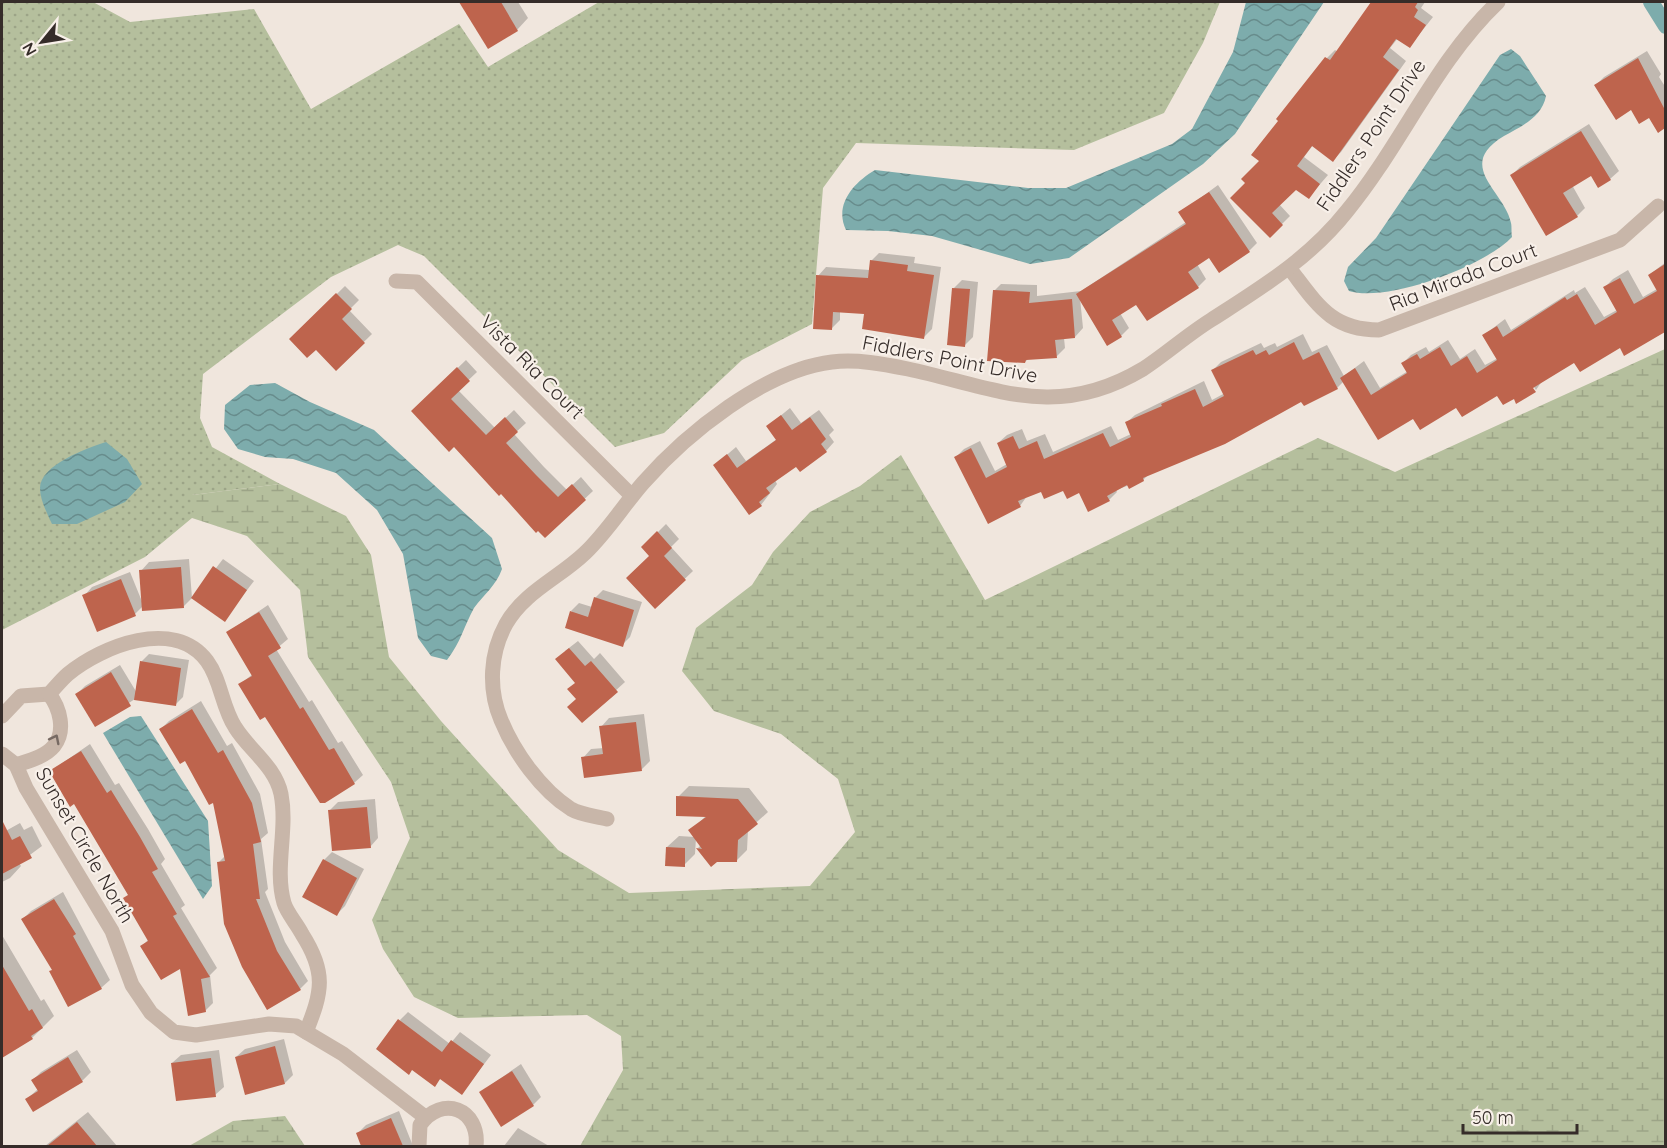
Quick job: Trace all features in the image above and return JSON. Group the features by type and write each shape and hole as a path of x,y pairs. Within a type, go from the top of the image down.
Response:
{"street":[{"name":"Fiddlers Point Drive","path":"608,819 574,811 536,776 502,723 494,693 493,662 502,633 519,606 584,554 658,466 687,440 742,398 784,373 810,365 859,362 931,374 1019,396 1049,398 1077,395 1123,380 1147,366 1208,321 1290,269 1328,234 1350,208 1461,42 1498,2"},
{"name":"Ria Mirada Court","path":"1290,269 1321,309 1334,320 1349,327 1379,330 1620,240 1658,206"},
{"name":"Vista Ria Court","path":"396,281 417,282 632,496"},
{"path":"2,716 21,696 49,694 66,675 90,659 120,646 151,639 175,639 190,644 207,661 226,711 236,729 269,768 280,792 285,826 280,883 284,904 307,941 319,971 320,996 306,1032"},
{"name":"Sunset Circle North","path":"49,694 59,706 61,728 54,746 39,757 16,765 31,797 112,931 132,985 151,1013 174,1032 196,1035 269,1024 296,1026 343,1054 425,1118"},
{"path":"2,754 16,765"},
{"path":"419,1146 417,1135 425,1118 443,1108 462,1112 475,1127 476,1146"}],"green space":[{"path":"2,2 93,2 130,22 254,9 311,109 459,24 488,67 599,2 1220,2 1203,43 1164,113 1074,150 856,143 823,188 812,324 742,360 664,433 615,447 424,256 398,245 331,277 203,374 200,418 212,447 280,484 192,495 192,518 145,557 2,630"},
{"path":"1665,349 1665,1146 580,1146 623,1070 621,1036 587,1015 458,1018 414,997 383,949 372,920 410,838 391,782 308,657 300,590 247,536 192,518 192,495 280,484 346,516 371,555 389,657 441,721 558,850 629,893 810,886 855,832 838,779 781,734 714,711 682,671 696,628 752,585 773,552 810,512 860,486 901,455 985,600 1318,438 1395,472"},
{"path":"285,1116 305,1146 189,1146 233,1121"}],"water":[{"path":"1246,2 1324,2 1235,134 1203,164 1069,258 1030,264 932,236 888,231 846,230 842,212 844,203 853,188 875,170 1028,188 1066,188 1172,144 1192,129 1233,52"},
{"path":"1511,49 1520,56 1546,96 1536,115 1490,147 1483,158 1486,179 1507,211 1512,237 1480,259 1435,279 1387,292 1349,291 1344,281 1348,267 1376,238 1500,55"},
{"path":"275,383 310,402 374,430 492,538 502,569 493,585 474,608 447,660 431,656 418,638 403,554 377,510 336,473 293,459 265,457 238,449 224,429 225,405 250,385"},
{"path":"106,442 127,459 142,484 125,502 77,524 52,524 41,497 42,480 56,465 66,459"},
{"path":"141,716 208,821 212,886 203,899 103,733 130,717"}],"building":[{"path":"459,2 501,2 518,31 488,49"},
{"path":"1371,2 1418,2 1415,7 1418,10 1414,17 1426,25 1410,48 1396,39 1383,57 1399,70 1333,162 1312,146 1297,166 1320,184 1309,199 1296,190 1272,213 1283,225 1270,238 1230,198 1245,183 1241,179 1259,161 1251,155 1278,121 1276,119 1325,57 1330,60"},
{"path":"1638,58 1665,110 1665,128 1658,133 1649,118 1639,124 1631,110 1616,120 1594,85"},
{"path":"1581,131 1611,180 1598,188 1591,176 1563,193 1578,217 1546,236 1510,175"},
{"path":"1209,192 1250,252 1219,273 1209,258 1188,272 1199,288 1147,321 1136,305 1112,320 1122,337 1107,346 1076,294 1186,224 1178,212"},
{"path":"870,260 908,265 907,271 934,275 924,339 862,329 864,314 833,312 832,330 813,329 816,275 868,278"},
{"path":"1665,264 1665,332 1624,356 1620,348 1580,372 1574,363 1533,388 1536,392 1516,404 1514,399 1503,405 1497,396 1462,417 1456,408 1420,430 1413,419 1378,440 1340,378 1355,368 1371,395 1407,373 1401,363 1417,354 1420,359 1440,347 1451,366 1467,356 1477,373 1497,360 1482,335 1497,326 1503,337 1565,297 1567,300 1577,294 1595,325 1617,312 1603,287 1620,278 1634,304 1657,291 1648,275"},
{"path":"952,288 970,289 965,347 947,345"},
{"path":"993,290 1030,292 1029,303 1072,299 1075,338 1055,340 1057,358 1026,360 1025,363 987,361"},
{"path":"336,293 352,309 342,319 365,343 336,371 316,350 307,358 289,339"},
{"path":"1294,342 1303,360 1319,352 1338,389 1304,406 1301,402 1225,444 1143,478 1144,481 1129,489 1127,485 1107,496 1110,501 1088,512 1079,493 1067,499 1063,491 1044,499 1041,492 1018,501 1021,507 988,524 954,457 971,448 986,478 1007,467 997,443 1013,436 1019,449 1037,441 1044,459 1103,433 1110,447 1131,437 1125,422 1162,406 1161,404 1195,389 1203,407 1224,396 1211,370 1253,350 1256,355 1266,350 1269,355"},
{"path":"457,367 470,381 451,399 486,435 505,417 518,432 506,443 536,475 558,497 572,484 586,500 545,538 538,531 536,533 501,494 499,496 454,447 449,452 411,411"},
{"path":"781,415 792,430 810,417 826,439 821,444 827,452 800,472 796,467 766,488 770,493 759,502 762,506 749,515 713,465 727,454 737,468 776,440 766,426"},
{"path":"657,531 672,548 664,556 686,580 655,609 626,578 649,556 641,547"},
{"path":"213,566 247,590 225,622 191,598"},
{"path":"181,567 184,608 142,611 139,570"},
{"path":"121,579 136,616 97,632 82,595"},
{"path":"594,597 634,610 623,647 565,628 570,611 588,617"},
{"path":"259,612 281,648 268,656 300,709 303,707 329,750 334,748 355,784 325,803 320,803 265,717 260,720 238,684 252,676 226,632"},
{"path":"569,648 585,666 591,661 618,692 582,723 567,707 576,699 567,689 575,683 555,659"},
{"path":"140,661 181,668 176,706 134,700"},
{"path":"111,672 131,706 95,727 75,694"},
{"path":"192,709 218,753 223,750 252,803 261,842 253,844 260,899 256,899 277,951 301,990 267,1010 242,967 224,924 217,862 225,861 213,803 209,805 185,761 180,764 159,729"},
{"path":"636,722 642,771 584,778 581,757 603,754 599,726"},
{"path":"81,751 107,793 111,790 140,837 158,869 152,872 177,914 173,916 210,977 201,979 206,1012 188,1016 180,969 161,980 140,946 148,941 123,898 128,895 74,804 70,807 49,771"},
{"path":"676,796 738,799 758,824 738,840 737,862 717,862 711,867 696,848 702,849 688,830 706,817 676,816"},
{"path":"367,807 371,848 332,851 328,810"},
{"path":"2,820 12,840 20,836 32,858 2,874"},
{"path":"666,847 685,848 685,867 665,866"},
{"path":"323,859 357,878 337,916 302,897"},
{"path":"54,899 76,934 73,936 102,989 68,1007 49,971 52,970 21,919"},
{"path":"2,965 29,1011 32,1009 43,1028 31,1036 33,1039 2,1058"},
{"path":"398,1019 442,1052 451,1040 484,1064 462,1095 440,1079 435,1087 412,1070 409,1075 376,1049"},
{"path":"275,1046 285,1084 245,1095 235,1057"},
{"path":"68,1057 83,1082 33,1112 25,1099 38,1091 31,1080"},
{"path":"211,1058 216,1097 176,1101 171,1063"},
{"path":"512,1071 534,1106 501,1127 479,1092"},
{"path":"391,1118 403,1146 361,1146 356,1133"},
{"path":"77,1122 97,1146 47,1146"}],"waterway":[{"path":"1651,2 1666,26"}]}
